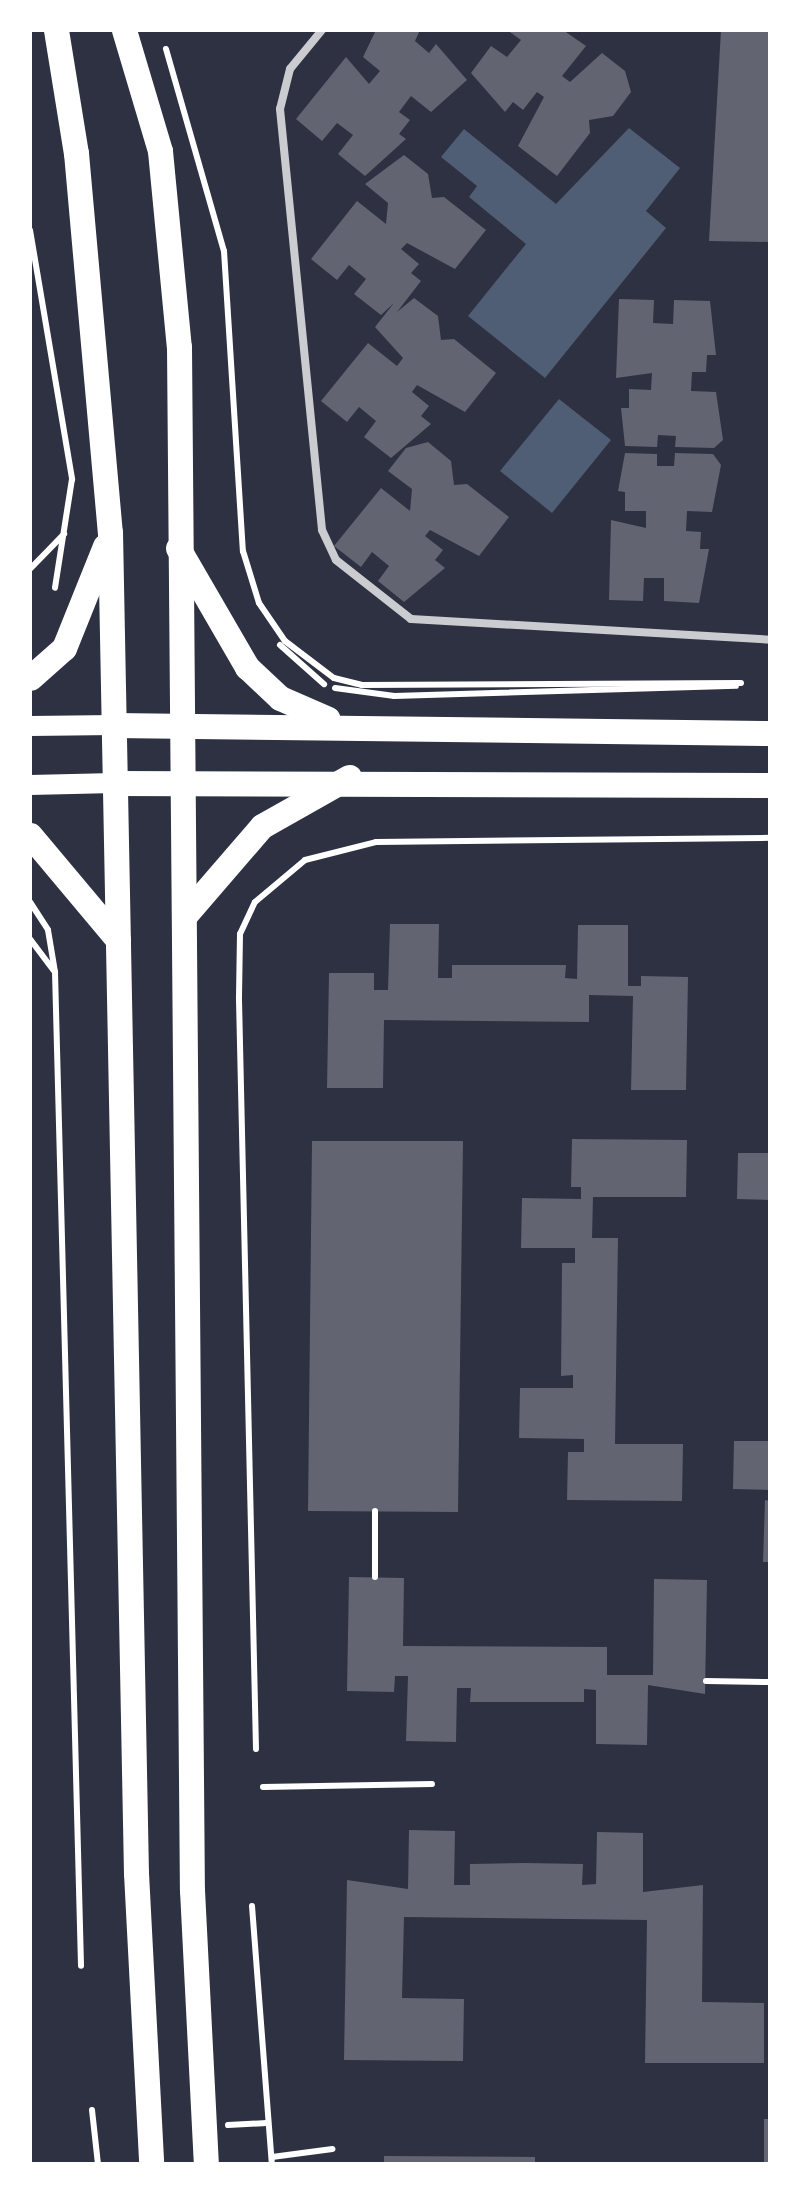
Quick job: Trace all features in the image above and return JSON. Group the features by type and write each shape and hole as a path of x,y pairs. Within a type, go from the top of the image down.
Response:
{"main road":[{"path":"56,30 76,154 110,532 136,1874 151,2164"},
{"path":"124,30 160,152 179,346 174,539 186,914 192,1890 206,2164"},
{"path":"30,678 64,648 110,532"},
{"path":"174,539 247,667 280,698 339,724"},
{"path":"30,726 339,724 770,733"},
{"path":"30,785 348,777 770,786"},
{"path":"186,914 262,826 348,777"},
{"path":"30,835 118,940"}],"lane":[{"path":"322,30 290,69 280,109 322,530 336,560 410,619 770,640"}],"path":[{"path":"166,49 224,251 243,551 259,603 282,643 334,678 362,685 742,683"},
{"path":"30,230 72,479 67,531 52,604"},
{"path":"30,569 67,531"},
{"path":"256,1749 239,997 240,934 255,902 305,860 376,842 770,838"},
{"path":"30,902 48,930 55,972 81,1966"},
{"path":"30,939 55,972"},
{"path":"375,1512 375,1578"},
{"path":"706,1681 770,1682"},
{"path":"263,1786 432,1784"},
{"path":"252,1906 272,2160 332,2149"},
{"path":"92,2110 98,2164"}],"water":[{"path":"629,128 680,168 646,211 666,228 545,378 468,316 526,244 469,197 477,186 441,157 464,129 556,204"},
{"path":"559,399 611,440 552,513 500,471"}],"building":[{"path":"376,30 420,30 415,41 429,53 436,44 467,80 431,112 411,96 399,112 410,120 399,134 406,139 365,176 338,154 353,135 337,123 322,141 296,119 346,57 369,84 380,71 363,57"},
{"path":"507,30 563,30 586,46 562,76 570,82 602,53 625,71 631,92 613,116 589,120 590,133 557,176 518,146 544,97 537,92 523,110 513,102 505,112 471,73 491,46 507,57 521,40"},
{"path":"721,30 770,30 770,242 709,241"},
{"path":"404,155 428,174 432,198 444,197 486,230 455,269 407,243 401,249 419,264 411,273 421,281 397,312 414,298 438,316 441,340 454,339 496,373 465,412 417,385 412,392 429,406 421,416 431,424 391,458 364,437 376,421 359,407 347,422 321,401 368,343 397,366 403,358 375,327 394,303 381,315 354,294 366,279 349,265 337,280 311,259 357,201 386,224 388,203 365,184"},
{"path":"619,299 654,300 653,323 673,324 674,300 710,301 716,355 707,355 706,372 692,372 691,391 716,392 723,440 714,448 675,447 676,436 658,435 657,447 625,446 621,408 629,408 629,389 651,390 652,373 616,378"},
{"path":"428,442 451,461 454,485 467,484 509,517 479,556 430,530 425,536 443,550 435,560 445,568 404,602 378,581 389,566 372,552 361,567 334,546 381,488 410,511 412,489 388,471 406,448"},
{"path":"625,453 657,454 657,466 674,466 675,453 713,454 721,465 712,512 687,511 686,531 701,532 700,549 709,549 699,603 664,601 664,578 644,578 643,601 609,600 611,520 646,528 646,511 625,511 625,492 618,491"},
{"path":"390,924 439,924 438,978 452,978 452,965 566,965 565,978 577,979 578,925 628,925 628,986 641,986 641,976 688,977 686,1090 631,1090 633,996 589,995 589,1022 384,1020 383,1088 327,1088 329,973 374,973 374,990 388,990"},
{"path":"572,1139 687,1140 686,1197 593,1197 592,1238 618,1238 615,1444 683,1444 682,1501 567,1500 568,1452 584,1452 584,1439 519,1438 520,1388 573,1388 573,1375 561,1376 562,1263 575,1263 575,1248 521,1248 522,1198 581,1199 581,1187 571,1187"},
{"path":"312,1141 463,1141 458,1512 308,1511"},
{"path":"738,1153 770,1153 770,1200 737,1199"},
{"path":"734,1441 770,1441 770,1490 733,1489"},
{"path":"765,1500 770,1501 770,1562 763,1562"},
{"path":"349,1577 404,1578 403,1646 607,1647 607,1675 653,1675 654,1579 707,1580 705,1694 648,1685 647,1745 596,1744 596,1690 584,1689 584,1702 470,1702 471,1688 457,1688 456,1742 406,1741 408,1676 395,1676 394,1692 347,1691"},
{"path":"409,1830 455,1831 454,1885 470,1885 470,1864 525,1863 583,1864 582,1885 596,1884 597,1832 643,1833 643,1892 703,1885 702,2002 764,2003 764,2063 645,2063 647,1920 404,1917 402,1998 464,1999 463,2061 344,2060 347,1880 408,1889"},
{"path":"764,2119 770,2119 770,2164 764,2164"},
{"path":"384,2156 535,2157 535,2164 384,2164"}]}
